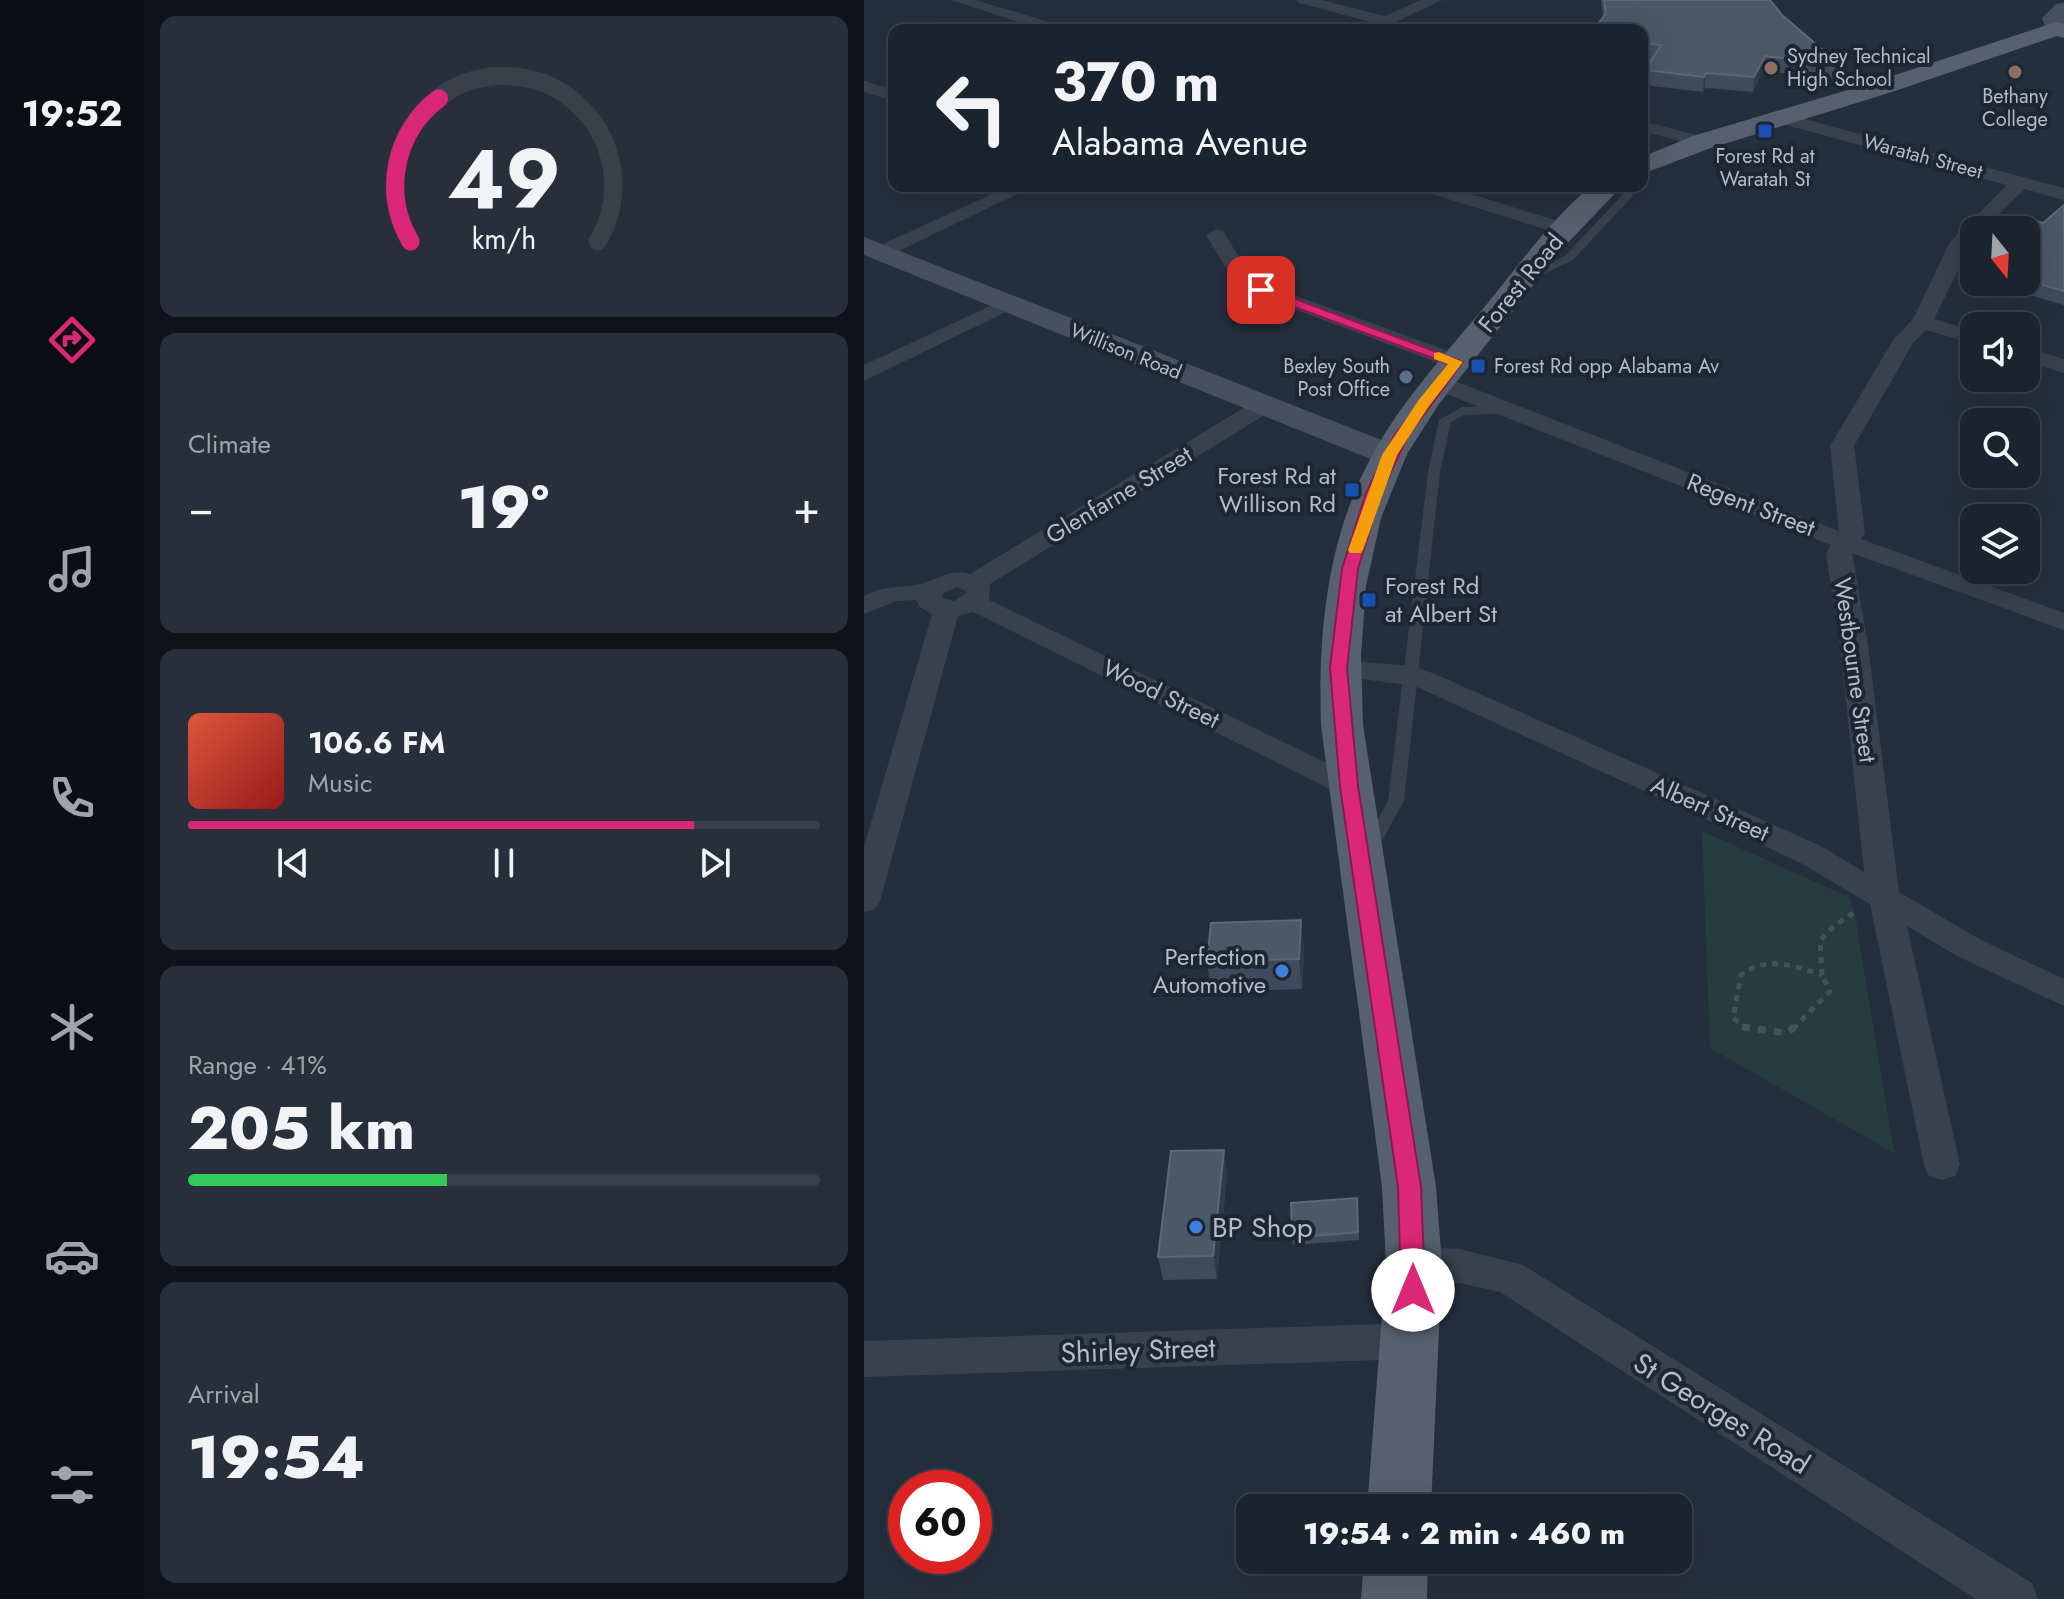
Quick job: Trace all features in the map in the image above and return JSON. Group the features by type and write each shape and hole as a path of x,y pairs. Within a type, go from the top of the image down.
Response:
{"main road":[{"path":"1648,164 1702,142 2062,24"},
{"name":"Forest Road","path":"1400,1494 1414,1264 1409,1187 1349,786 1338,668 1350,569 1369,505 1390,455 1448,372 1564,229 1602,192"},
{"name":"Willison Road","path":"873,248 1390,455"},
{"path":"1394,1599 1395,1574"}],"street":[{"path":"959,0 1040,24"},
{"path":"1304,0 1387,21"},
{"path":"1380,24 1434,0"},
{"path":"864,86 888,94"},
{"name":"Waratah Street","path":"1781,118 2064,194"},
{"path":"1648,128 1702,142"},
{"name":"Westbourne Street","path":"1942,1165 1885,897 1854,645 1839,553 1852,533 1842,446 1904,340 1922,322 1960,242 2001,199 2021,183"},
{"path":"873,248 1010,192"},
{"path":"1445,192 1564,229"},
{"name":"Regent Street","path":"1216,235 1245,284 1448,372 1507,410 1846,542 2064,622"},
{"path":"864,374 1009,303"},
{"path":"1922,322 1960,334"},
{"path":"2040,358 2064,366"},
{"name":"Glenfarne Street","path":"956,596 1263,406"},
{"path":"864,606 892,593 956,596 864,901"},
{"name":"Wood Street","path":"956,596 1349,786"},
{"name":"Albert Street","path":"1338,668 1412,675 1810,854 1969,948 2064,993"},
{"name":"St Georges Road","path":"1414,1264 1460,1266 1509,1277 2016,1599"},
{"name":"Shirley Street","path":"864,1359 1411,1341"}],"lane":[{"path":"1521,282 1569,258 1629,192"},
{"path":"1361,864 1396,801 1434,470 1445,420 1476,410 1507,410"}],"path":[{"path":"1822,975 1776,962 1754,965 1741,975 1733,1018 1744,1028 1786,1033 1827,998 1830,991 1822,975 1820,941 1835,925 1858,911"}],"green space":[{"path":"1702,831 1849,897 1855,915 1894,1153 1710,1048"}],"building":[{"path":"1604,0 1770,0 1782,15 1839,64 1765,56 1754,77 1706,73 1704,77 1648,70 1661,45 1648,44 1648,24 1598,24 1606,13"},
{"path":"2064,205 2064,291 2040,284 2040,222"},
{"path":"1301,920 1299,959 1207,961 1211,923"},
{"name":"BP Shop","path":"1224,1150 1213,1256 1158,1257 1171,1151"},
{"path":"1357,1198 1358,1232 1292,1238 1291,1203"}],"slow traffic":[{"path":"1355,550 1373,493 1390,455 1423,404 1457,362 1439,356"}],"place":[{"name":"Sydney Technical High School","path":"1771,68"},
{"name":"Bethany College","path":"2015,72"},
{"name":"Forest Rd at Waratah St","path":"1765,131"},
{"name":"Forest Rd opp Alabama Av","path":"1478,366"},
{"name":"Bexley South Post Office","path":"1406,377"},
{"name":"Forest Rd at Willison Rd","path":"1352,490"},
{"name":"Forest Rd at Albert St","path":"1369,600"},
{"name":"Perfection Automotive","path":"1282,971"},
{"name":"BP Shop","path":"1196,1227"}],"route":[{"path":"1261,290 1457,362 1401,436 1373,493 1350,569 1338,668 1349,786 1409,1187 1413,1290"}]}
